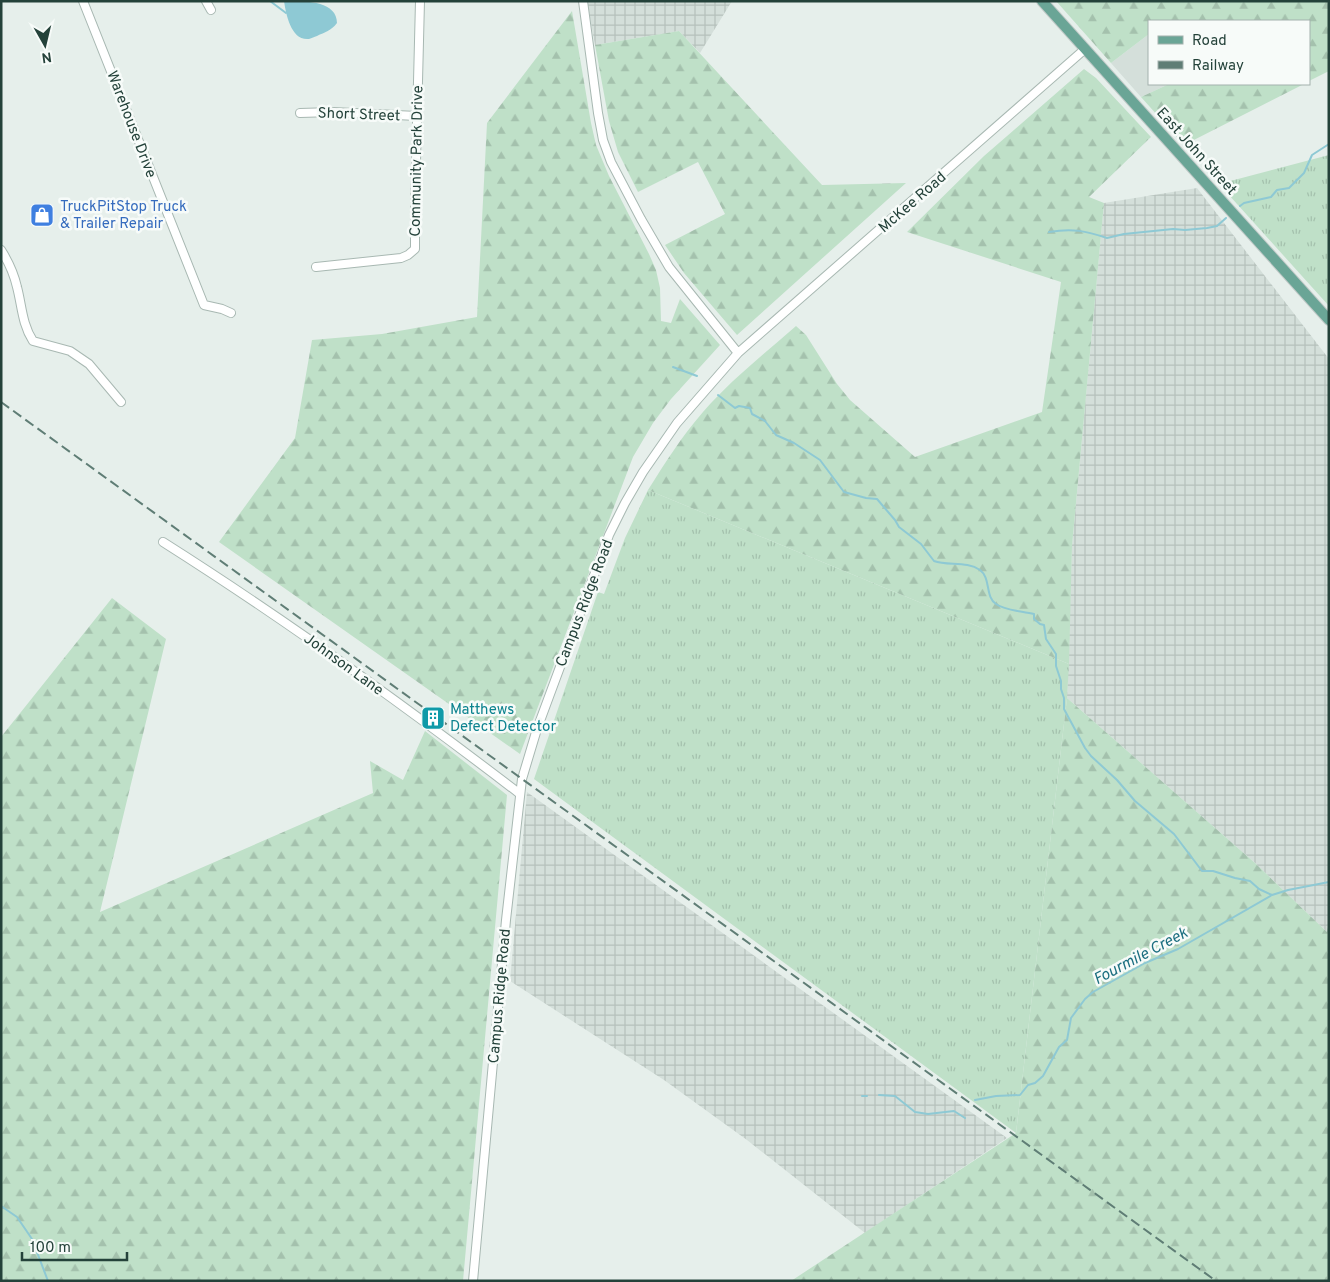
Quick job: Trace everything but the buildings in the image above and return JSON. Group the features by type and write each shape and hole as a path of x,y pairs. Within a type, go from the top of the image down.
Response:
{"main road":[{"name":"East John Street","path":"1042,1 1329,320"}],"street":[{"name":"Warehouse Drive","path":"83,1 204,305 231,313"},
{"path":"206,1 212,10"},
{"name":"Community Park Drive","path":"316,267 400,258 408,255 415,249 420,1"},
{"path":"583,1 598,113 603,140 611,162 641,220 669,267 738,353"},
{"name":"McKee Road","path":"738,353 1085,49"},
{"name":"Short Street","path":"300,113 333,112 417,116"},
{"path":"1,250 8,261 17,285 26,330 32,341 70,351 89,364 121,402"},
{"name":"Campus Ridge Road","path":"473,1281 506,920 520,794 526,762 609,535 625,503 643,472 677,423 738,353"},
{"name":"Johnson Lane","path":"163,542 254,600 520,794"}],"shaded area":[{"path":"587,1 732,1 700,53 679,31 595,45"},
{"path":"1148,35 1148,85 1167,85 1141,97 1111,63"},
{"path":"1197,188 1329,359 1329,917 1327,932 1255,863 1067,698 1072,546 1104,203"},
{"path":"527,792 1007,1138 865,1233 747,1140 664,1080 510,981"}],"green space":[{"path":"1056,1 1329,1 1329,71 1310,80 1310,20 1148,20 1148,35 1111,63"},
{"path":"572,11 596,145 609,176 656,270 660,288 661,321 671,323 680,299 720,345 671,399 653,423 633,457 520,754 219,542 295,438 312,340 382,334 477,317 487,123"},
{"path":"679,31 822,185 906,183 737,335 684,273 665,245 725,214 698,162 638,192 618,152 609,121 595,45"},
{"path":"1084,69 1096,78 1151,137 1089,197 1104,203 1072,546 1069,664 648,490 681,440 703,412 736,378 796,326 806,335 837,384 850,400 915,457 1042,412 1061,282 907,232 984,156"},
{"path":"1167,85 1302,85 1184,145 1141,97"},
{"path":"1329,155 1329,306 1219,184"},
{"path":"648,490 1069,664 1067,698 1016,1133 534,779 598,592 604,594 625,538"},
{"path":"112,598 166,639 100,912 373,793 370,761 403,780 425,731 507,795 463,1281 1,1281 1,737"},
{"path":"1067,698 1255,863 1327,932 1329,917 1329,1281 862,1281 859,1279 856,1281 791,1281 1016,1133"}],"water":[{"path":"284,1 318,3 336,15 337,23 330,30 309,39 298,36 291,26"}],"waterway":[{"path":"270,1 286,13"},
{"path":"1240,206 1244,203 1271,197 1277,190 1289,188 1304,173 1312,155 1329,144"},
{"path":"1049,232 1079,231 1107,238 1124,234 1173,229 1207,228 1217,226 1226,218"},
{"path":"673,367 697,376"},
{"path":"718,395 735,408 739,406 750,408 752,414 765,421 776,435 794,443 820,460 844,492 877,499 899,527 921,544 934,561 975,567 980,570 986,578 990,597 996,604 1009,609 1034,614 1034,619 1044,625 1046,639 1056,654 1056,666 1061,681 1064,709 1091,756 1117,780 1135,801 1174,834 1202,871 1213,871 1250,881 1259,889 1272,895"},
{"name":"Fourmile Creek","path":"975,1100 996,1096 1020,1095 1028,1085 1035,1083 1043,1076 1059,1047 1067,1040 1071,1018 1085,999 1093,992 1145,963 1178,949 1272,895 1329,882"},
{"name":"Fourmile Creek","path":"879,1095 895,1096 915,1112 928,1114 954,1111 965,1118"},
{"name":"Fourmile Creek","path":"862,1096 867,1096"},
{"path":"1,1206 17,1217 32,1239 48,1281"}],"railway":[{"path":"1,402 1216,1281"}],"place":[{"name":"TruckPitStop Truck & Trailer Repair","path":"42,215"},
{"name":"Matthews Defect Detector","path":"433,718"}]}
